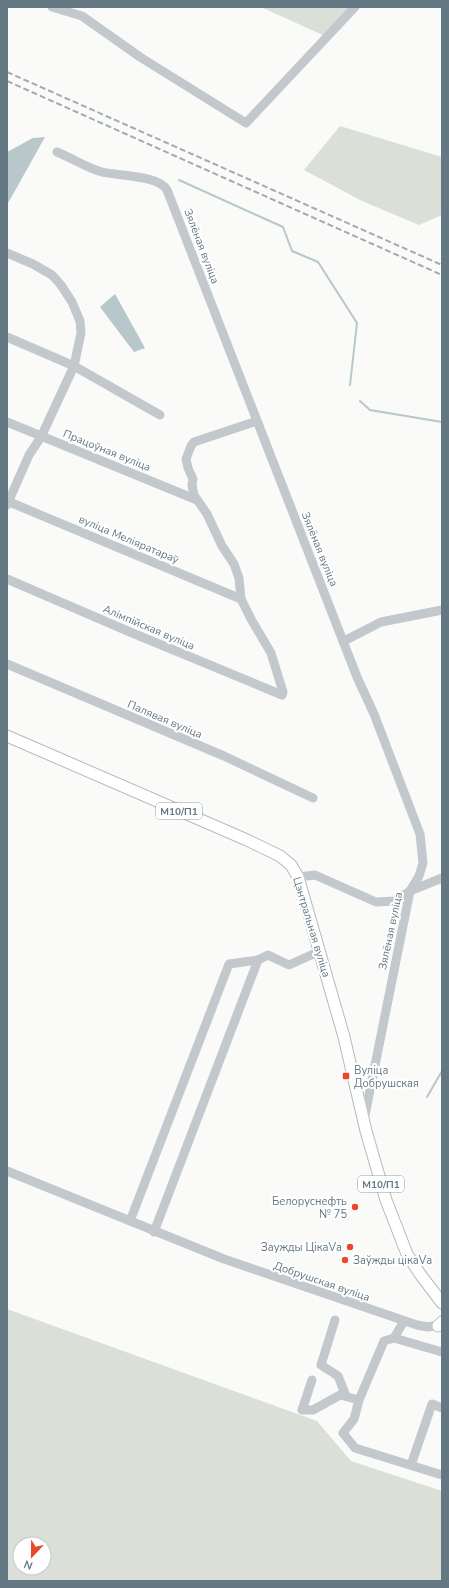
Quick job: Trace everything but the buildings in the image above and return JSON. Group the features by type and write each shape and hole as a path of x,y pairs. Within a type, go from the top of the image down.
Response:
{"main road":[{"name":"Цэнтральная вуліца","path":"7,736 246,840 280,856 291,865 298,877 320,951 344,1037 364,1120"},
{"name":"М10/П1","path":"364,1120 386,1200 401,1241 420,1274 441,1300"}],"street":[{"path":"52,7 82,16 140,57 246,123 355,7"},
{"name":"Зялёная вуліца","path":"57,152 102,172 156,182 165,187 357,677 374,714 420,834 423,863 420,876 410,891 364,1120"},
{"path":"7,253 33,264 52,275 68,296 80,321 81,333 74,366 41,437 29,455 7,503"},
{"path":"7,338 74,366 160,415"},
{"path":"241,599 239,578 234,564 222,546 207,514 197,500 193,490 193,479 186,459 190,446 194,442 257,421"},
{"name":"Працоўная вуліца","path":"7,422 197,500"},
{"name":"вуліца Меліяратараў","path":"7,503 241,599"},
{"name":"Алімпійская вуліца","path":"7,579 282,695 283,692 271,653 241,599"},
{"path":"344,641 381,622 442,610"},
{"name":"Палявая вуліца","path":"7,664 224,756 313,798"},
{"path":"298,877 315,875 376,902 394,901 410,891 442,878"},
{"path":"130,1221 229,964 258,960 268,955 289,965 320,951"},
{"path":"154,1232 258,960"},
{"name":"Добрушская вуліца","path":"7,1171 154,1232 224,1259 404,1321 428,1327 441,1324"},
{"path":"335,1320 321,1365 338,1376 346,1396"},
{"path":"394,1338 404,1321"},
{"path":"442,1352 394,1338 384,1341 359,1400 354,1419 343,1433 355,1448 411,1464 442,1475"},
{"path":"312,1380 302,1410 313,1410 340,1395 359,1400"},
{"path":"411,1464 432,1404 442,1408"}],"shaded area":[{"path":"261,7 355,7 327,37"},
{"path":"340,126 442,157 442,215 419,225 362,201 304,170"},
{"path":"45,137 7,205 7,152 33,138"},
{"path":"115,294 145,348 134,352 100,307"},
{"path":"7,1309 317,1421 351,1461 442,1491 442,1581 7,1581"}],"waterway":[{"path":"179,180 283,227 292,251 318,262 357,323 350,385"},
{"path":"360,401 370,410 442,422"},
{"path":"427,1097 442,1071"}],"railway":[{"path":"7,72 442,265"},
{"path":"7,81 442,275"}],"place":[{"name":"Вуліца Добрушская","path":"346,1076"},
{"name":"Белоруснефть № 75","path":"355,1207"},
{"name":"Заужды ЦікаVа","path":"350,1247"},
{"name":"Заўжды цікаVа","path":"345,1260"}]}
